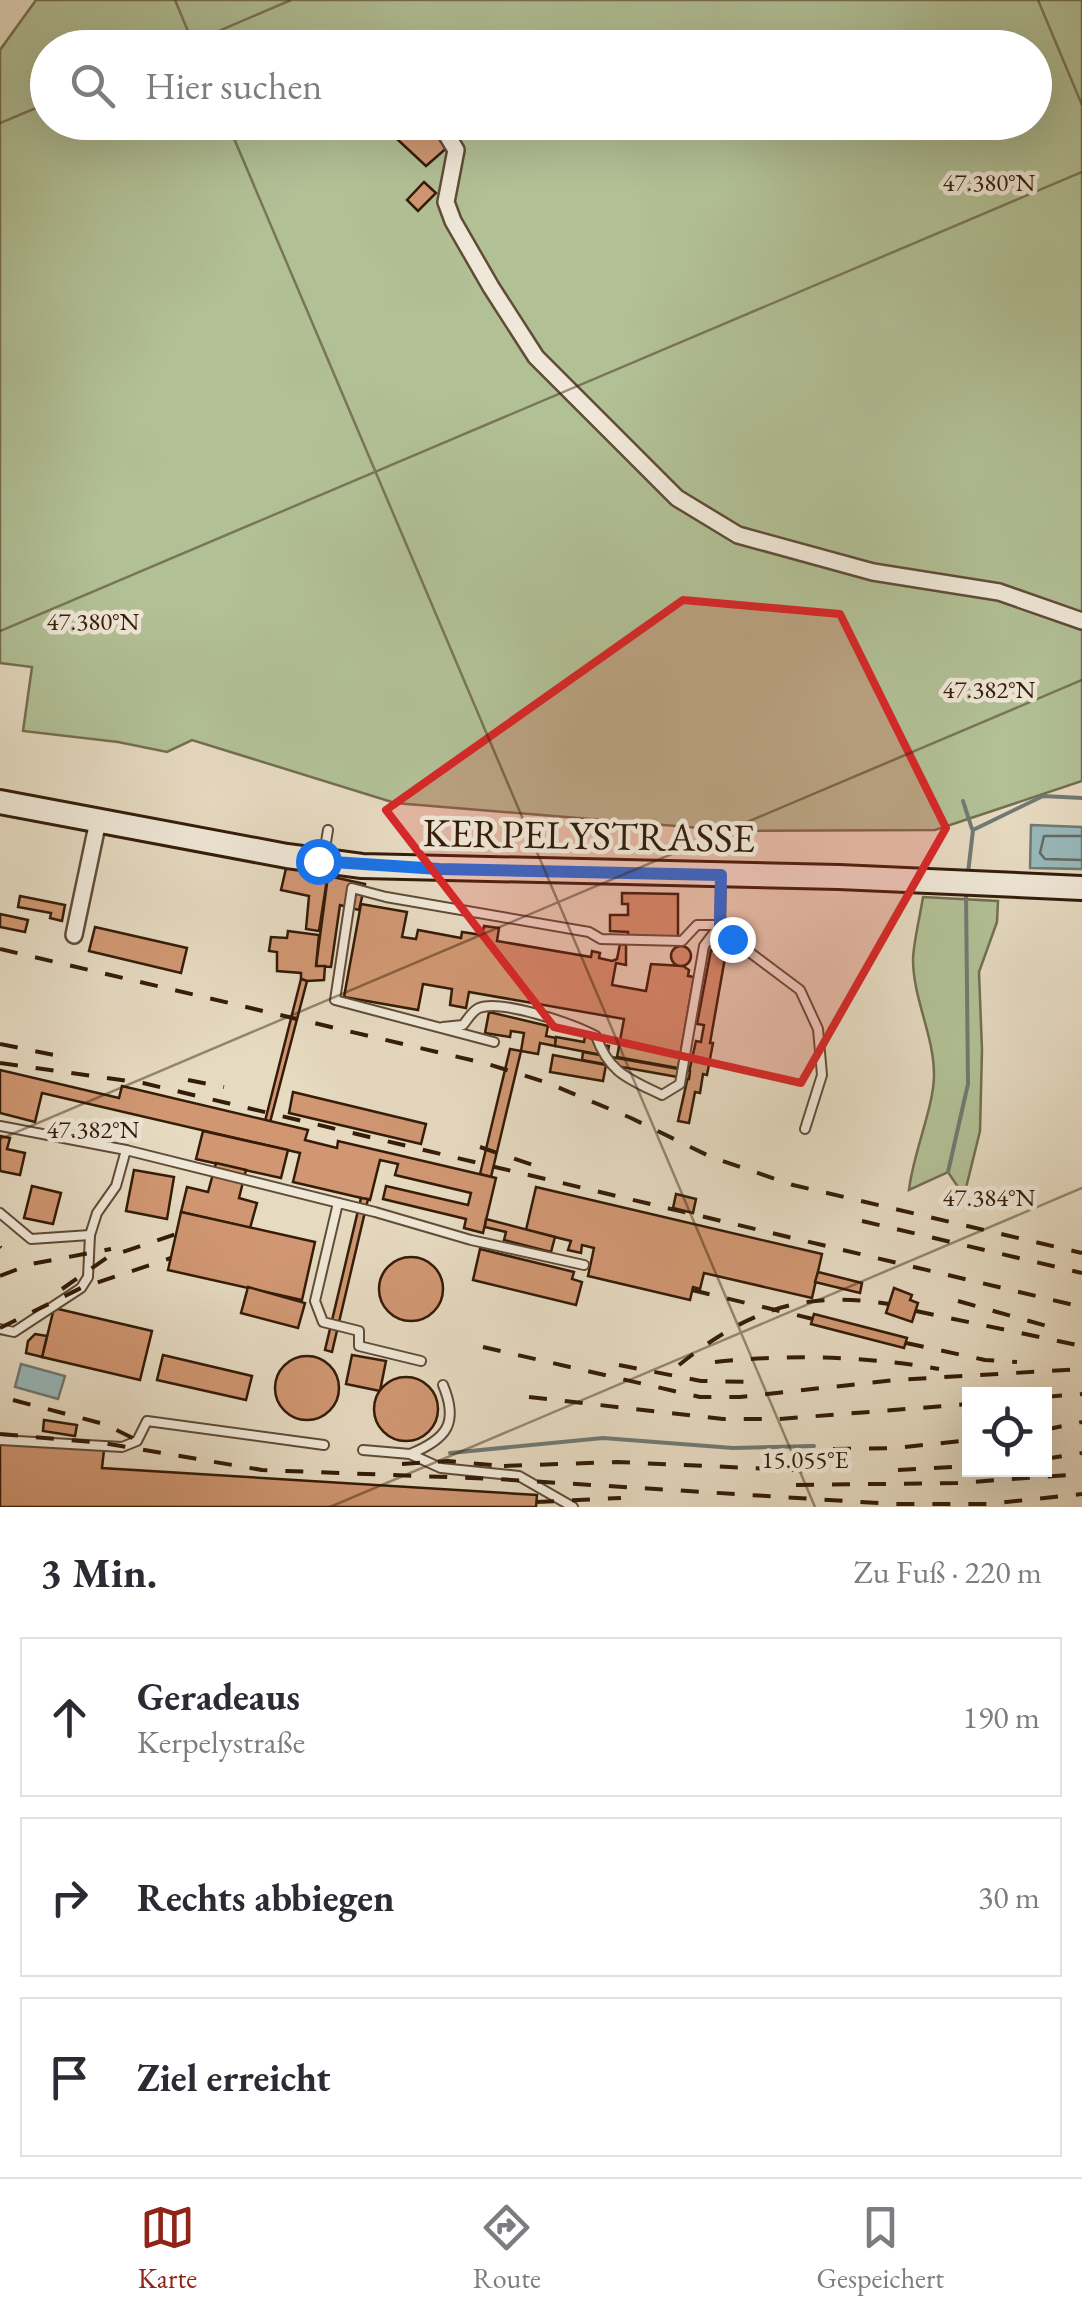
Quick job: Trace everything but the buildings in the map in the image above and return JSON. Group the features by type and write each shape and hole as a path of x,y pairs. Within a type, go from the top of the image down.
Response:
{"main road":[{"name":"KERPELYSTRASSE","path":"0,802 323,862 439,869 1082,888"}],"street":[{"path":"450,140 456,150 446,202 452,220 491,287 536,357 678,498 738,535 874,572 999,592 1082,620"},
{"path":"74,935 98,821"}],"lane":[{"path":"323,862 328,830"},
{"path":"443,1027 463,1026 476,1009 496,1005 577,1026 596,1036 601,1052 616,1072 662,1096 680,1084 704,946 720,925 721,875"},
{"path":"494,1042 335,1000 352,888 386,898 589,932 601,939 682,941 696,925 720,925 732,939 800,990 818,1029 822,1075 804,1129"},
{"path":"0,1126 126,1150 471,1240 584,1265"},
{"path":"0,1329 14,1332 81,1288 88,1277 90,1235 97,1212 116,1186 126,1150"},
{"path":"338,1204 315,1301 323,1322 359,1331 359,1346 421,1361"},
{"path":"0,1213 30,1239 90,1235"},
{"path":"410,1454 433,1444 448,1428 451,1404 443,1385"},
{"path":"0,1440 122,1447 137,1441 148,1421 324,1445"},
{"path":"364,1450 410,1454 441,1468 519,1476 572,1507"}],"highlighted area":[{"path":"683,600 840,614 946,828 801,1083 554,1027 386,810"}],"green space":[{"path":"36,0 1082,0 1082,781 935,830 737,831 395,803 192,740 167,752 23,731 32,667 0,663 0,50"},
{"path":"923,897 998,901 997,922 979,972 980,1131 964,1196 948,1172 909,1190 934,1075 914,974"}],"water":[{"path":"1031,825 1082,827 1082,869 1030,868"},
{"path":"21,1364 65,1376 58,1399 15,1387"}],"waterway":[{"path":"968,873 973,830 1043,796 1082,798"},
{"path":"963,801 972,829"},
{"path":"948,1172 968,1084 966,892"},
{"path":"450,1453 603,1438 733,1448 814,1446"}],"railway":[{"path":"0,949 488,1064 548,1083 711,1157 793,1185 1082,1253"},
{"path":"0,1044 64,1057"},
{"path":"0,1063 143,1083 1082,1307"},
{"path":"188,1080 224,1087"},
{"path":"480,1147 542,1168"},
{"path":"862,1221 1082,1273"},
{"path":"62,1289 108,1257 176,1234"},
{"path":"0,1276 31,1264 111,1249"},
{"path":"0,1328 81,1288 171,1258"},
{"path":"692,1290 813,1319"},
{"path":"679,1365 728,1331 776,1309 829,1300 889,1304"},
{"path":"958,1301 1054,1328"},
{"path":"916,1311 1082,1346"},
{"path":"906,1343 985,1360 1017,1362"},
{"path":"483,1347 700,1397 1082,1369"},
{"path":"715,1362 827,1358 939,1369"},
{"path":"619,1365 701,1381 753,1382"},
{"path":"1052,1396 1082,1394"},
{"path":"529,1397 723,1419 779,1419 962,1405"},
{"path":"13,1400 104,1424 141,1442"},
{"path":"1052,1428 1082,1422"},
{"path":"0,1434 103,1443 262,1470 497,1479 893,1504 988,1504 1082,1494"},
{"path":"833,1449 962,1441"},
{"path":"1052,1458 1082,1453"},
{"path":"402,1464 448,1461 502,1466"},
{"path":"504,1466 617,1462 818,1471"},
{"path":"898,1470 962,1466"},
{"path":"796,1485 957,1483 1082,1474"},
{"path":"536,1502 621,1498"}],"route":[{"path":"318,861 439,869 721,875 720,925 732,939"}]}
